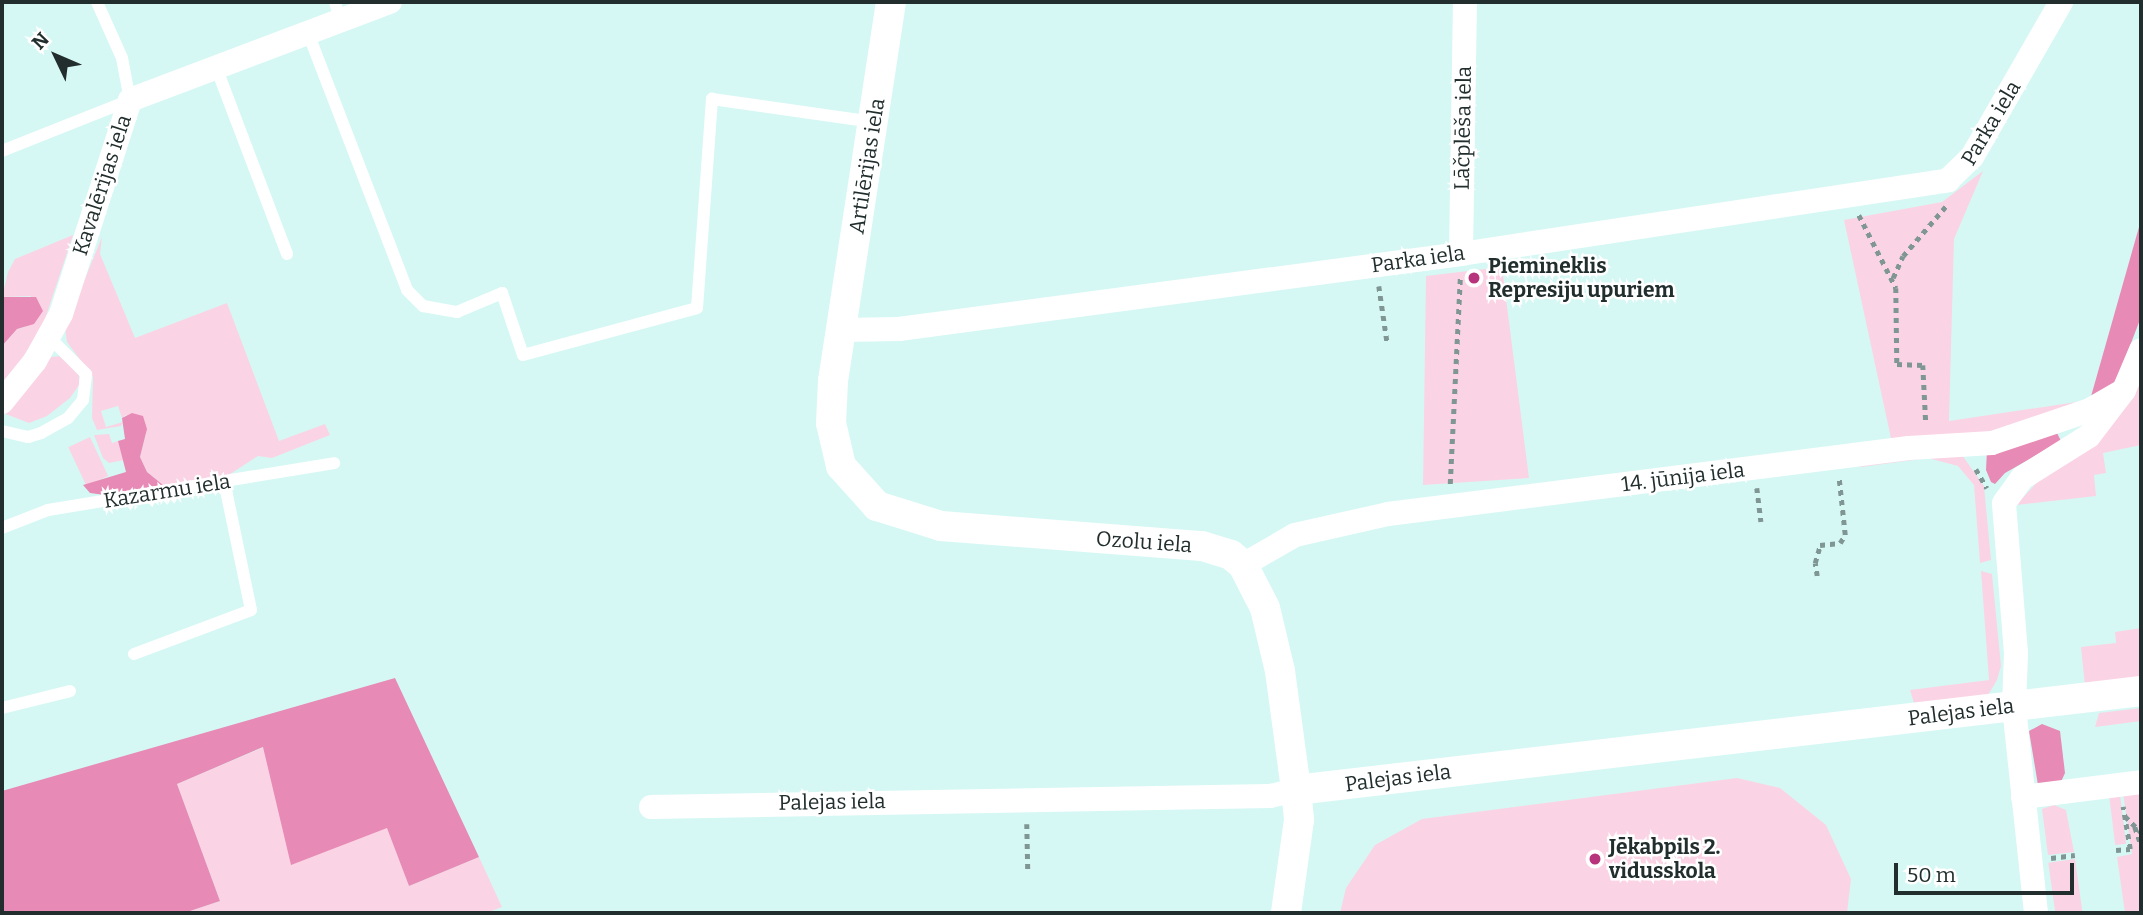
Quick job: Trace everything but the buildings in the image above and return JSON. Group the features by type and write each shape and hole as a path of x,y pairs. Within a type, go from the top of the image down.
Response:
{"street":[{"name":"Kavalērijas iela","path":"2,402 50,338 130,100 308,33 337,11 390,2"},
{"name":"Artilērijas iela","path":"842,330 891,2"},
{"name":"Lāčplēša iela","path":"1461,254 1465,2"},
{"name":"Parka iela","path":"842,330 899,328 1461,254 1938,183 1961,172 2061,2"},
{"name":"Ozolu iela","path":"842,330 833,381 835,448 850,481 877,506 941,526 1202,546 1231,555 1243,565"},
{"path":"2036,913 2014,706 2016,653 2004,503 2022,478 2089,436 2123,390 2141,350"},
{"name":"14. jūnija iela","path":"1243,565 1275,543 1315,529 1449,507 1836,457 1992,443 2090,410 2123,390"},
{"path":"1243,565 1265,608 1280,671 1296,790 1299,820 1286,913"},
{"name":"Palejas iela","path":"651,807 1270,796 1296,790 2141,691"},
{"path":"2023,797 2131,784"}],"lane":[{"path":"2,151 130,100 122,58 97,2"},
{"path":"308,33 407,290 423,306 457,312 502,293 523,355 697,308 712,99 874,122"},
{"path":"216,67 287,254"},
{"path":"2,430 20,436 41,433 68,418 83,400 86,374 50,338"},
{"name":"Kazarmu iela","path":"2,527 48,510 334,463"},
{"path":"134,654 251,610 224,481"},
{"path":"2,708 70,691"}],"path":[{"path":"1851,197 1893,279 1897,364 1923,365 1926,425"},
{"path":"1893,279 1903,256 1946,206"},
{"path":"1449,507 1461,254"},
{"path":"1376,265 1387,341"},
{"path":"1817,576 1815,563 1820,545 1840,543 1845,535 1836,457"},
{"path":"1754,468 1761,522"},
{"path":"2116,850 2130,849 2125,816 2131,784"},
{"path":"1028,872 1029,799"},
{"path":"2125,816 2141,832"},
{"path":"2133,823 2141,844"},
{"path":"2045,859 2075,855"}],"shaded area":[{"path":"1983,171 1954,239 1949,421 2090,400 2018,430 1892,443 1844,220 1942,202"},
{"path":"2141,220 2141,317 2115,385 2090,400"},
{"path":"73,235 43,325 2,391 2,346 17,329 25,327 31,296 2,297 8,272 15,259"},
{"path":"102,237 100,254 135,338 227,303 279,441 325,424 330,435 272,458 258,456 224,478 163,485 147,472 140,457 146,434 126,415 122,418 118,406 101,411 106,427 123,422 121,426 97,430 92,418 93,377 67,342 65,328"},
{"path":"1502,267 1529,478 1423,485 1426,276"},
{"path":"2,297 36,297 43,311 34,324 17,329 2,346"},
{"path":"63,356 79,375 79,385 70,398 47,416 29,423 3,413 51,357"},
{"path":"2141,371 2141,445 2103,453 2106,473 2094,475 2096,496 2016,505"},
{"path":"132,413 143,416 147,429 140,457 147,472 163,485 105,495 90,493 83,485 126,472 118,441 125,439 122,418"},
{"path":"2057,433 2061,441 2005,473 1995,484 1991,482 1986,470 1987,450"},
{"path":"109,434 112,443 118,441 124,460 109,463 103,458 94,435"},
{"path":"90,437 108,476 86,486 68,447"},
{"path":"1962,455 1984,486 1991,560 1980,563 1974,485 1958,466 1928,458 1861,467 1860,462"},
{"path":"1981,571 1992,574 2001,666 1997,680 1988,695 1914,703 1910,690 1989,680"},
{"path":"2141,628 2141,676 2085,686 2081,647 2116,643 2115,632"},
{"path":"395,678 479,857 409,886 387,828 291,865 263,747 177,784 220,901 184,913 2,913 2,791"},
{"path":"2141,708 2141,721 2095,727 2099,713"},
{"path":"2042,724 2060,731 2065,773 2060,784 2039,791 2029,731"},
{"path":"264,747 388,828 409,886 479,857 502,907 486,913 184,913 220,901 177,784"},
{"name":"Jēkabpils 2. vidusskola","path":"1737,778 1780,788 1826,825 1851,879 1847,913 1340,913 1346,888 1375,845 1422,819"},
{"path":"2141,791 2141,913 2125,913 2117,857 2132,854 2123,793"},
{"path":"2120,794 2126,844 2115,845 2109,795"},
{"path":"2054,805 2066,810 2074,852 2048,855 2042,809"},
{"path":"2075,859 2083,913 2055,913 2048,863"}],"place":[{"name":"Piemineklis Represiju upuriem","path":"1474,278"},
{"name":"Jēkabpils 2. vidusskola","path":"1595,859"}]}
